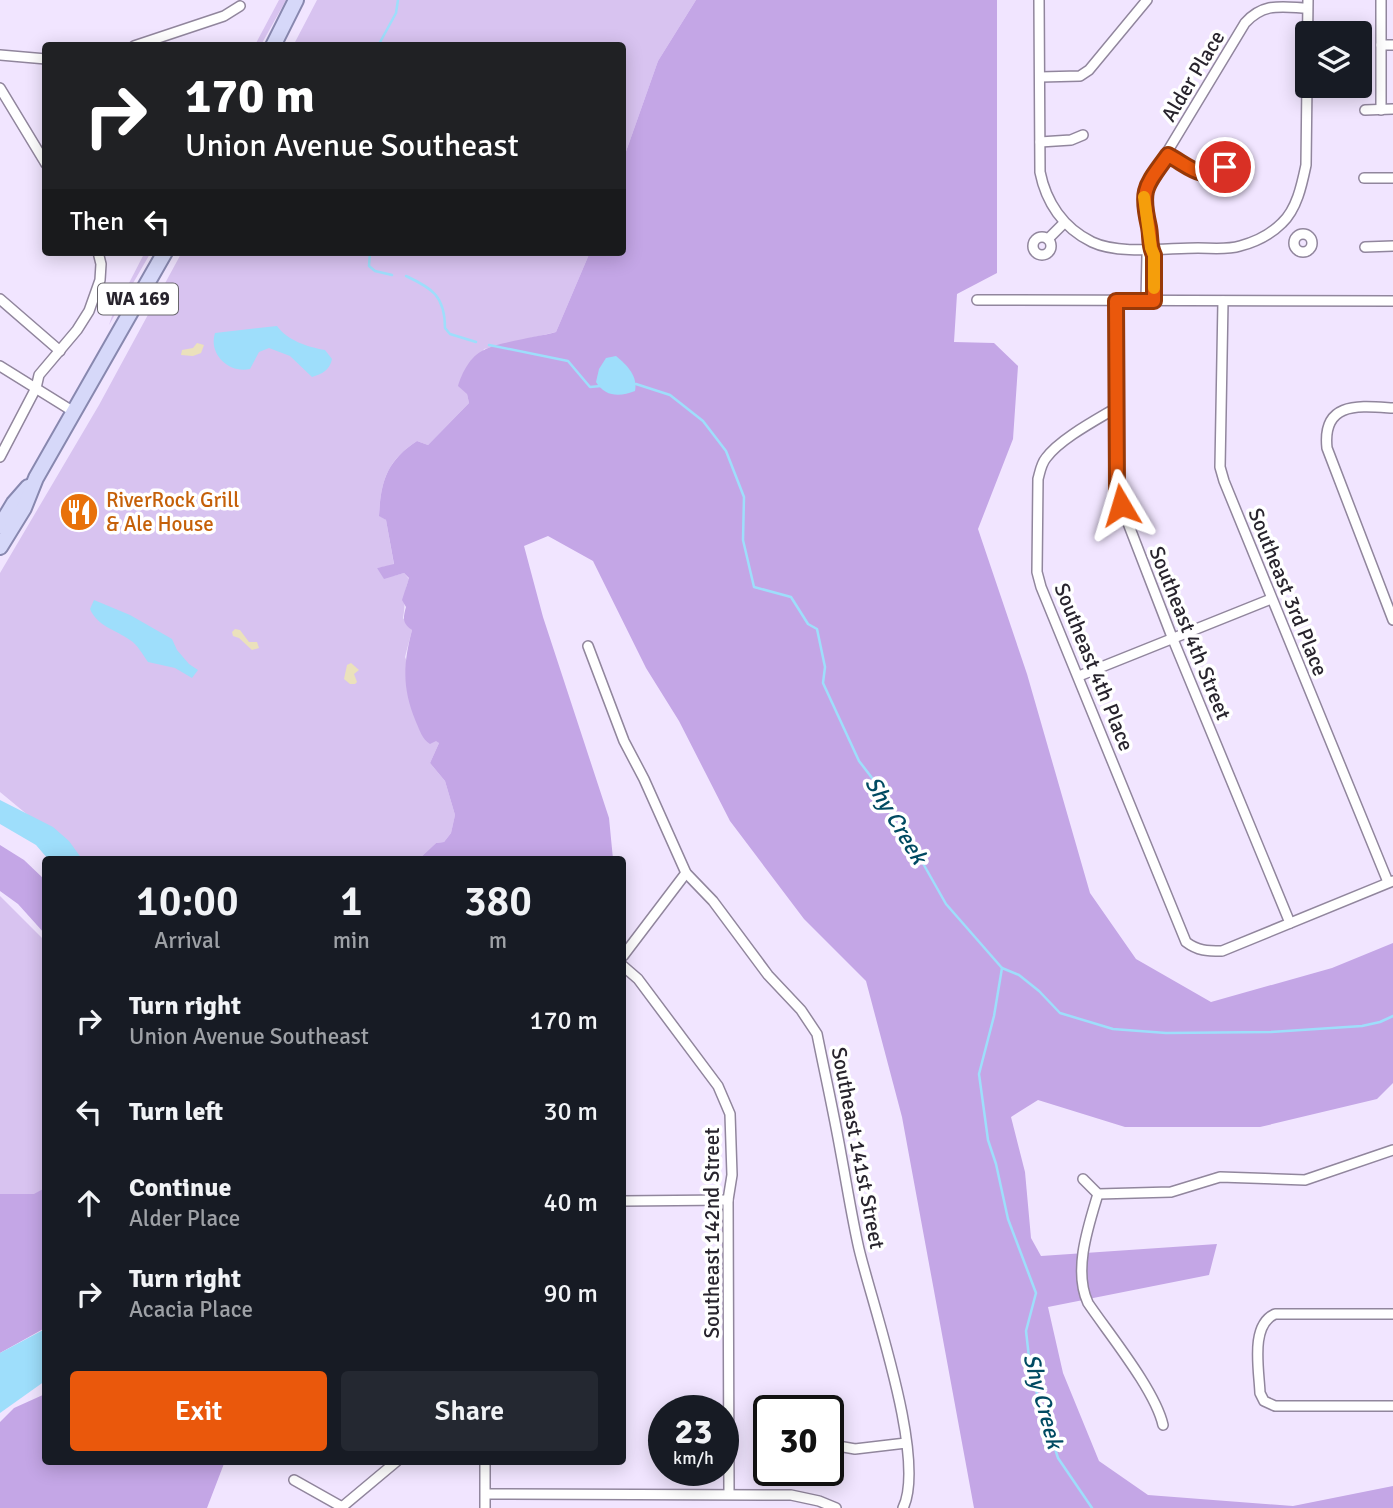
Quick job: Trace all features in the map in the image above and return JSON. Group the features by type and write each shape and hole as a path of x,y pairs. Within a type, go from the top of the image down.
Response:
{"main road":[{"path":"275,42 296,0"},
{"name":"WA 169","path":"0,547 24,508 36,478 163,256"},
{"name":"WA 169","path":"0,526 14,503 36,478"}],"street":[{"path":"1039,0 1040,172 1043,186 1064,223 1094,243 1110,248 1238,247 1255,241 1283,223 1301,187 1306,165 1307,4"},
{"path":"1040,77 1085,74 1147,0"},
{"path":"1381,0 1381,110"},
{"name":"Alder Place","path":"1150,301 1154,255 1143,200 1149,182 1168,155 1245,23 1263,8 1307,4"},
{"path":"146,42 223,16 240,6"},
{"path":"1381,45 1393,45"},
{"path":"0,55 42,60"},
{"path":"0,88 42,157"},
{"path":"1365,110 1393,109"},
{"path":"1040,142 1072,140 1083,135"},
{"path":"1168,155 1204,175 1214,175 1225,167"},
{"path":"1364,178 1393,178"},
{"path":"1048,239 1064,223"},
{"path":"1283,223 1296,237"},
{"path":"1365,247 1393,246"},
{"path":"0,457 36,388 39,375 77,330 89,311 100,280 101,264 98,256"},
{"path":"0,299 60,351"},
{"path":"977,300 1393,301"},
{"name":"Southeast 4th Street","path":"1116,301 1119,497 1172,637 1290,923"},
{"name":"Southeast 3rd Place","path":"1223,301 1220,467 1271,598 1391,882"},
{"path":"0,366 74,412"},
{"name":"Southeast 4th Place","path":"1116,408 1082,429 1046,457 1038,479 1037,572 1041,587 1186,942 1194,948 1222,951 1290,923"},
{"path":"1393,408 1349,408 1337,414 1329,422 1325,432 1327,447 1393,620"},
{"path":"1079,676 1271,598"},
{"name":"Southeast 141st Street","path":"588,646 624,741 686,873 713,901 768,975 802,1010 817,1034 859,1248 891,1360 906,1443 909,1488 903,1508"},
{"path":"626,952 686,873"},
{"path":"1290,923 1391,882"},
{"name":"Southeast 142nd Street","path":"626,969 638,979 718,1086 730,1114 732,1175 727,1200 729,1494"},
{"path":"1083,1179 1098,1194 1171,1192 1220,1177 1305,1180 1393,1150"},
{"path":"1098,1194 1084,1252 1082,1292 1154,1402 1163,1425"},
{"path":"626,1201 727,1200"},
{"path":"1393,1314 1275,1314 1267,1317 1259,1332 1260,1393 1264,1401 1275,1406 1393,1406"},
{"path":"844,1447 855,1449 906,1443"},
{"path":"294,1480 342,1508 392,1465"},
{"path":"485,1465 485,1508"},
{"path":"486,1494 791,1495 836,1508"}],"shaded area":[{"path":"279,0 286,0 263,42 257,42"},
{"path":"317,0 696,0 658,61 626,152 626,42 295,42"},
{"path":"696,0 997,0 997,273 957,294 954,342 994,343 1018,366 1013,439 978,529 1027,674 1090,893 1136,959 1211,1002 1332,968 1393,943 1393,1083 1377,1099 1260,1127 1125,1127 1038,1100 1011,1117 1025,1172 1031,1238 1041,1256 1217,1244 1209,1275 1048,1307 1063,1373 1099,1461 1148,1495 1293,1506 1393,1486 1393,1508 974,1508 902,1117 866,981 804,919 730,821 679,721 646,668 593,561 548,536 524,546 543,617 609,818 613,856 422,856 436,843 444,842 451,833 455,815 445,781 430,763 439,743 436,741 430,744 423,737 408,698 405,676 412,630 405,623 406,607 402,600 409,578 404,573 384,579 377,568 394,564 386,520 379,516 384,482 392,464 407,448 417,441 428,445 469,403 467,394 458,386 464,370 475,356 499,345 556,332 588,256 626,256 626,152 658,61"},
{"path":"143,256 149,256 109,325"},
{"path":"180,256 588,256 556,332 484,349 467,394 469,403 428,445 417,441 407,448 392,464 384,481 379,515 386,520 394,565 377,568 393,576 404,573 409,579 403,618 412,630 405,657 439,743 430,763 445,781 455,815 451,833 444,842 436,843 422,856 77,856 0,792 0,573 99,405"},
{"path":"0,845 24,860 42,877 42,931 18,904 0,891"},
{"path":"0,896 42,938 42,1220 0,1236"},
{"path":"42,1190 42,1330 0,1353 0,1194 34,1194"},
{"path":"42,1395 42,1465 223,1465 207,1508 0,1508 0,1422 14,1408"}],"sand":[{"path":"197,343 204,345 201,353 193,356 181,355 182,350 193,348"},
{"path":"235,629 240,630 249,642 257,642 259,648 252,650 233,636"},
{"path":"351,663 359,670 354,674 357,682 355,684 344,679 347,665"}],"water":[{"path":"277,326 298,342 325,350 332,359 327,369 312,377 290,356 269,348 259,352 250,369 235,368 217,355 215,333"},
{"path":"616,356 633,376 635,391 624,394 608,393 596,382 599,369 606,358"},
{"path":"94,600 130,615 172,639 177,650 198,670 192,678 175,668 148,662 133,642 97,620 90,609"},
{"path":"0,800 53,827 69,841 80,856 45,856 36,845 0,824"},
{"path":"42,1331 42,1383 0,1413 0,1353"}],"waterway":[{"name":"Shy Creek","path":"380,42 396,13 398,0"},
{"name":"Shy Creek","path":"370,256 369,266 375,271 392,275"},
{"name":"Shy Creek","path":"406,276 430,289 440,301 445,328 450,334 476,342"},
{"name":"Shy Creek","path":"489,345 568,361 590,387 601,386"},
{"name":"Shy Creek","path":"636,384 670,395 703,421 726,451 744,497 743,540 754,587 791,597 808,624 817,629 825,667 823,683 859,761 879,787 901,837 916,851 946,904 1002,968 994,1016 979,1074 988,1140 1008,1219 1036,1293 1026,1331 1031,1375 1058,1458 1092,1508"},
{"path":"1002,968 1019,975 1060,1013 1113,1029 1166,1033 1271,1032 1362,1026 1393,1016"}],"slow traffic":[{"path":"1144,197 1154,255 1154,288"}],"place":[{"name":"RiverRock Grill & Ale House","path":"79,512"}],"route":[{"path":"1121,505 1117,489 1116,301 1154,301 1154,255 1143,200 1145,192 1168,155 1204,175 1214,175 1225,167"}]}
